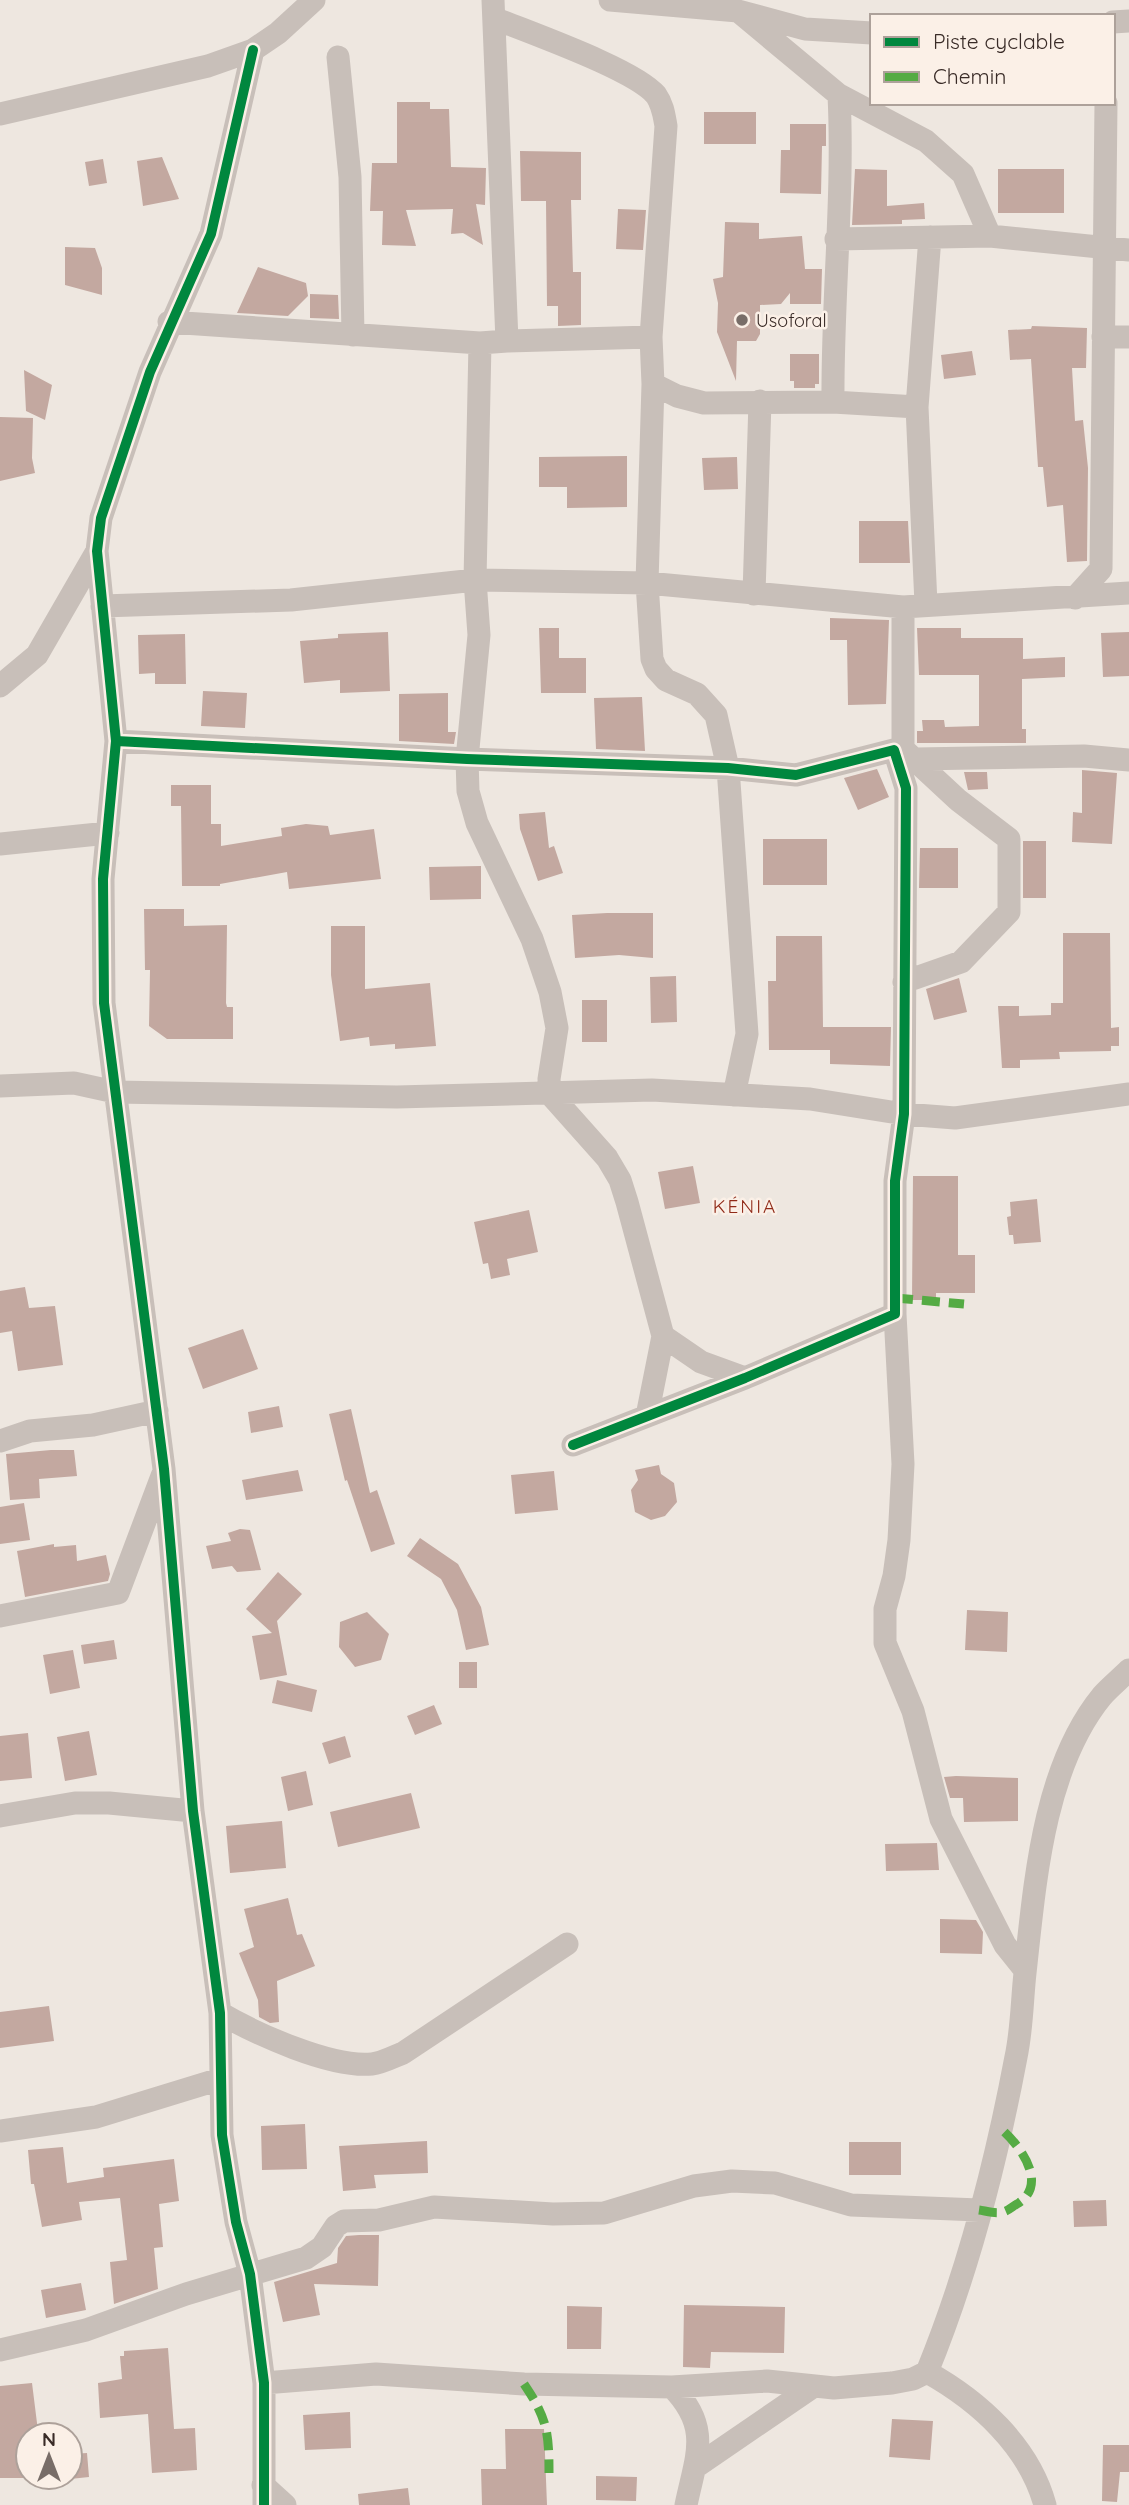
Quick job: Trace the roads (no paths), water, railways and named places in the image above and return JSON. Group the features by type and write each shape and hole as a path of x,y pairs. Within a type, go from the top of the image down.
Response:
{"street":[{"path":"0,114 208,66 253,50 278,33 314,0"},
{"path":"610,0 738,11 805,29 870,33"},
{"path":"507,341 493,9 633,76 654,93 662,105 666,126 651,337 653,384 647,583 652,659 656,669 666,680 697,694 716,715 728,768 747,1034 734,1095"},
{"path":"738,11 839,95 926,141 962,174 990,236"},
{"path":"253,50 211,234 169,322 120,456 101,518 97,551 116,741 103,879 104,1003 164,1469 192,1811 220,2013 222,2135 236,2222 250,2274 264,2382 263,2495 285,2505"},
{"path":"338,57 350,177 354,335"},
{"path":"833,402 841,136 839,95"},
{"path":"1075,598 1101,569 1106,105"},
{"path":"836,239 990,236 1129,250"},
{"path":"926,604 917,407 930,237"},
{"path":"169,322 480,343 651,337"},
{"path":"1103,337 1129,337"},
{"path":"480,343 475,580 478,654 467,759 468,791 477,823 532,940 550,992 557,1028 549,1079 550,1094 557,1105 589,1135 620,1180 663,1336 647,1416"},
{"path":"653,384 677,396 704,403 833,402 917,407"},
{"path":"754,594 760,401"},
{"path":"0,685 37,655 97,551"},
{"path":"102,606 291,600 475,580 647,583 903,607 1129,593"},
{"path":"903,607 903,749 958,800 1009,839 1009,912 961,962 904,982"},
{"path":"116,741 467,759 728,768 796,775 894,750 906,788 904,1114 895,1181 895,1314 903,1464 899,1540 894,1576 885,1609 885,1643 913,1711 941,1819 1004,1945 1025,1970"},
{"path":"916,759 1084,755 1129,760"},
{"path":"0,844 108,834"},
{"path":"0,1086 74,1083 115,1092 397,1097 652,1090 810,1100 904,1114 955,1118 1129,1094"},
{"path":"573,1446 745,1378 895,1314"},
{"path":"663,1336 701,1362 745,1378"},
{"path":"0,1441 30,1431 93,1425 157,1411"},
{"path":"0,1616 118,1593 164,1469"},
{"path":"264,2382 376,2374 524,2384 672,2387 767,2381 862,2387 913,2379 927,2372 948,2320 979,2210 1017,2053 1025,1970 1052,1798 1081,1730 1102,1696 1129,1670"},
{"path":"0,1816 75,1803 108,1802 192,1811"},
{"path":"220,2013 292,2047 350,2064 374,2064 403,2053 567,1944"},
{"path":"0,2131 96,2116 220,2079"},
{"path":"0,2350 86,2330 250,2274 306,2258 322,2247 336,2226 344,2221 379,2220 434,2207 553,2214 604,2213 694,2186 732,2180 775,2183 852,2204 979,2210"},
{"path":"927,2372 965,2395 1011,2441 1035,2475 1045,2505"},
{"path":"697,2466 814,2386"},
{"path":"672,2387 689,2404 697,2425 697,2466 686,2505"}],"place":[{"name":"Usoforal","path":"742,320"}],"district":[{"name":"KÉNIA","path":"745,1206"}]}
